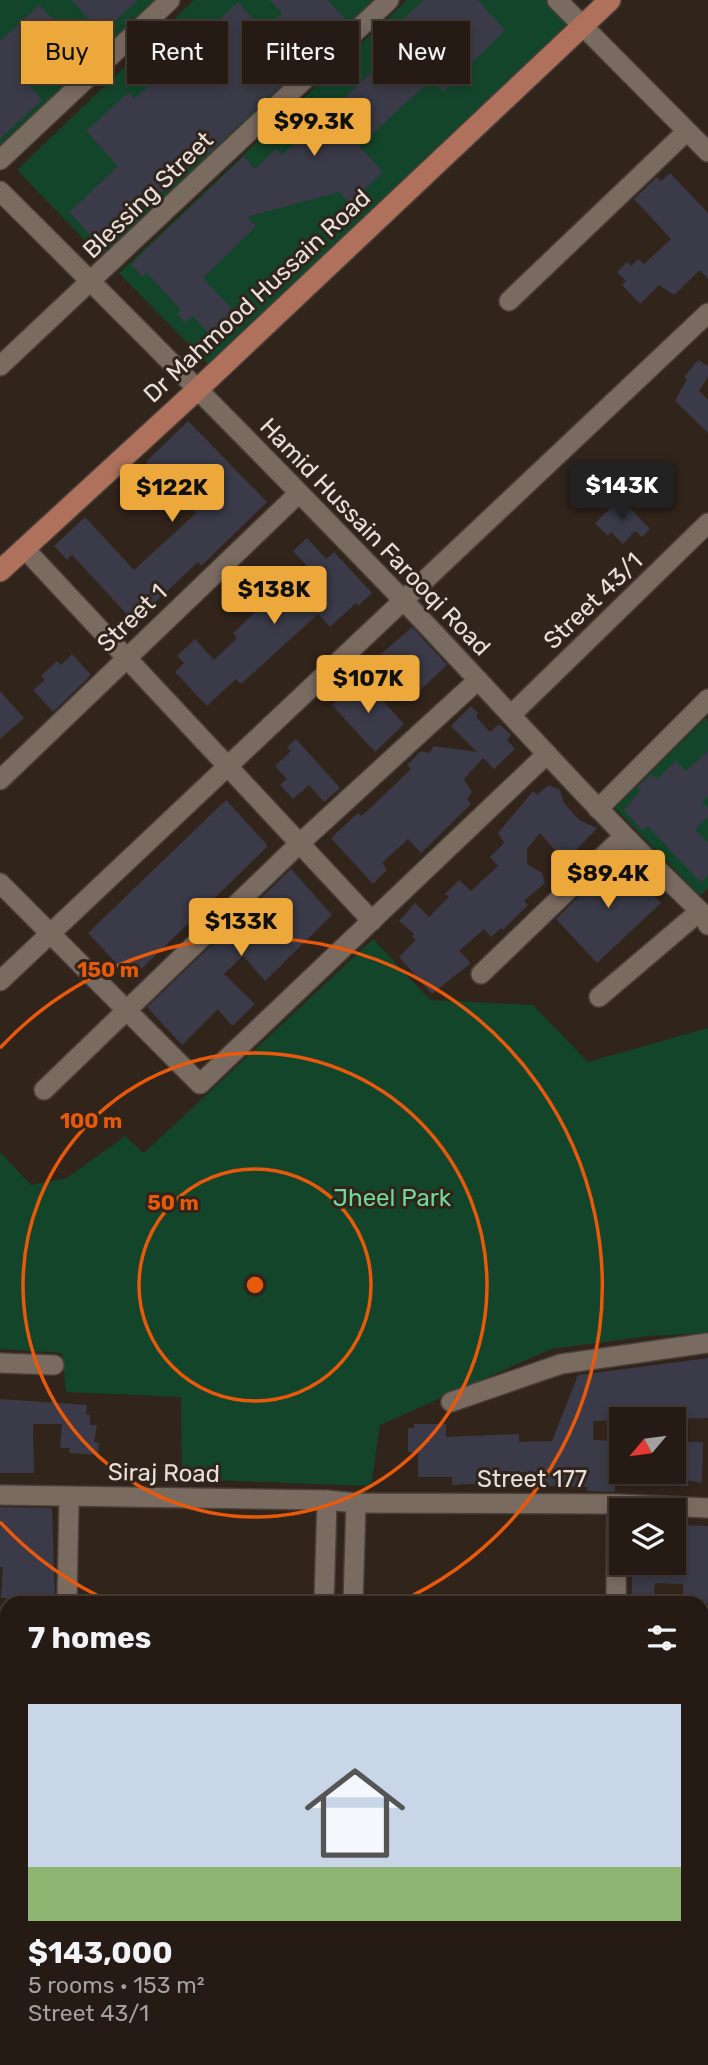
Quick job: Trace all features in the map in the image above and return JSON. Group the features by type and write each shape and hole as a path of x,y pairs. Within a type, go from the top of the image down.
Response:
{"main road":[{"name":"Dr Mahmood Hussain Road","path":"0,571 198,389 610,0"}],"street":[{"path":"0,160 170,0"},
{"name":"Blessing Street","path":"0,366 389,0"},
{"path":"557,0 708,152"},
{"path":"509,301 687,131"},
{"name":"Hamid Hussain Farooqi Road","path":"0,191 404,601 623,837 704,918"},
{"path":"0,981 708,313"},
{"name":"Street 1","path":"0,780 299,494"},
{"name":"Street 43/1","path":"511,715 708,523"},
{"path":"24,548 226,768 372,921"},
{"path":"44,1090 299,844 478,680"},
{"path":"598,809 707,702"},
{"path":"0,883 200,1084 547,754"},
{"path":"481,974 623,837"},
{"path":"599,997 704,918"},
{"path":"450,1402 561,1364 708,1343"},
{"path":"0,1363 54,1365"},
{"name":"Siraj Road","path":"0,1495 327,1500 356,1503"},
{"path":"67,1596 69,1497"},
{"path":"324,1596 327,1500"},
{"path":"353,1596 356,1503"},
{"name":"Street 177","path":"356,1503 609,1504"},
{"name":"Street 177","path":"686,1507 708,1508"},
{"path":"616,1575 616,1596"}],"green space":[{"path":"0,0 157,0 135,21 127,21 127,29 113,43 113,21 21,21 21,84 70,84 0,152"},
{"path":"194,0 383,0 359,23 242,21 242,84 294,84 105,261 17,170 107,84 113,84 113,78 127,64 127,84 228,84 228,21 172,21"},
{"path":"407,0 545,0 568,24 209,365 119,273 318,84 359,84 359,46 373,32 373,84 470,84 470,21 385,21"},
{"path":"705,718 708,722 708,888 700,896 615,808"},
{"name":"Jheel Park","path":"373,939 430,1000 533,1005 588,1062 708,1028 708,1333 649,1336 551,1349 380,1425 371,1486 182,1479 181,1397 66,1392 62,1353 0,1349 0,1152 31,1185 67,1178 125,1136 144,1153"}],"building":[{"path":"71,0 138,0 113,23 91,21"},
{"path":"270,0 328,0 347,21 280,21 277,18 282,13"},
{"path":"424,0 478,0 505,30 470,65 470,21 401,21"},
{"path":"238,2 255,21 242,21 242,84 282,84 207,155 205,153 99,245 69,212 118,166 86,131 129,92 134,99 150,84 228,84 228,21 221,18"},
{"path":"39,5 55,21 22,21"},
{"path":"21,22 21,84 30,84 42,100 0,139 0,41"},
{"path":"373,71 373,84 427,84 359,146 383,172 349,203 339,192 247,217 256,226 203,278 243,321 218,344 193,316 185,323 177,314 181,310 147,273 142,277 131,264 244,156 255,169 276,149 282,155"},
{"path":"436,84 451,84 443,92"},
{"path":"670,173 708,213 708,279 700,270 674,295 659,285 640,304 622,285 626,281 617,272 627,262 631,266 638,259 644,264 671,239 634,199 657,177 661,181"},
{"path":"698,360 708,366 708,377 699,391 708,400 708,433 675,401 687,379 684,377"},
{"path":"188,421 267,502 201,566 198,562 134,622 72,555 67,560 54,546 85,517 134,570 196,513 146,462"},
{"path":"620,498 650,529 642,537 635,531 623,544 611,532 608,536 595,523"},
{"path":"307,538 326,559 334,552 372,593 358,606 356,603 330,627 318,614 241,684 236,679 207,706 175,672 184,663 177,656 195,639 214,660 237,638 233,633 276,592 293,611 311,594 307,590 319,579 293,551"},
{"path":"412,627 447,665 415,695 379,656"},
{"path":"72,654 91,675 53,712 33,690 45,680 41,676 57,661 61,665"},
{"path":"362,678 404,724 375,752 332,705"},
{"path":"0,691 24,718 0,739"},
{"path":"471,706 478,713 476,717 490,732 499,724 511,735 507,740 515,749 494,769 483,758 464,779 472,792 467,799 471,804 421,853 408,839 382,863 387,870 373,884 331,838 358,813 361,816 366,812 411,769 407,765 421,751 429,753 434,746 477,752 451,726"},
{"path":"296,739 340,788 324,802 309,785 293,799 280,785 287,779 275,766 291,751 287,747"},
{"path":"708,751 708,796 702,802 708,808 708,817 695,829 708,843 708,875 701,883 648,826 643,831 624,810 641,790 637,787 652,774 657,779 676,761 686,771"},
{"path":"549,785 560,790 564,803 579,820 597,828 565,862 540,833 527,849 527,864 542,873 545,883 524,901 528,905 503,930 501,928 491,937 484,929 459,951 471,963 432,994 399,957 416,940 412,937 414,934 399,921 415,903 429,917 449,897 445,894 459,880 471,891 498,866 490,857 504,843 498,833 533,791 537,795"},
{"path":"226,800 268,846 131,979 88,933"},
{"path":"619,857 661,903 597,963 556,919"},
{"path":"291,869 332,915 265,981 243,956 224,974 255,1004 232,1026 218,1009 182,1045 147,1007"},
{"path":"708,1358 708,1418 686,1419 686,1407 609,1407 609,1421 593,1421 593,1440 609,1441 609,1484 615,1484 615,1492 587,1491 587,1487 543,1486 543,1473 516,1472 516,1482 452,1485 452,1477 418,1477 418,1452 408,1452 408,1428 414,1428 414,1424 446,1424 446,1437 519,1434 519,1442 552,1441 578,1375"},
{"path":"0,1399 87,1405 86,1414 90,1415 90,1425 97,1425 94,1442 99,1443 98,1455 69,1453 70,1448 60,1448 62,1424 33,1424 34,1473 0,1473"},
{"path":"686,1442 703,1442 702,1483 686,1480"},
{"path":"0,1507 52,1508 55,1596 1,1596 3,1567 0,1567"},
{"path":"686,1525 708,1526 708,1596 683,1596 683,1584 655,1583 654,1596 632,1596 632,1575 686,1575"}]}
